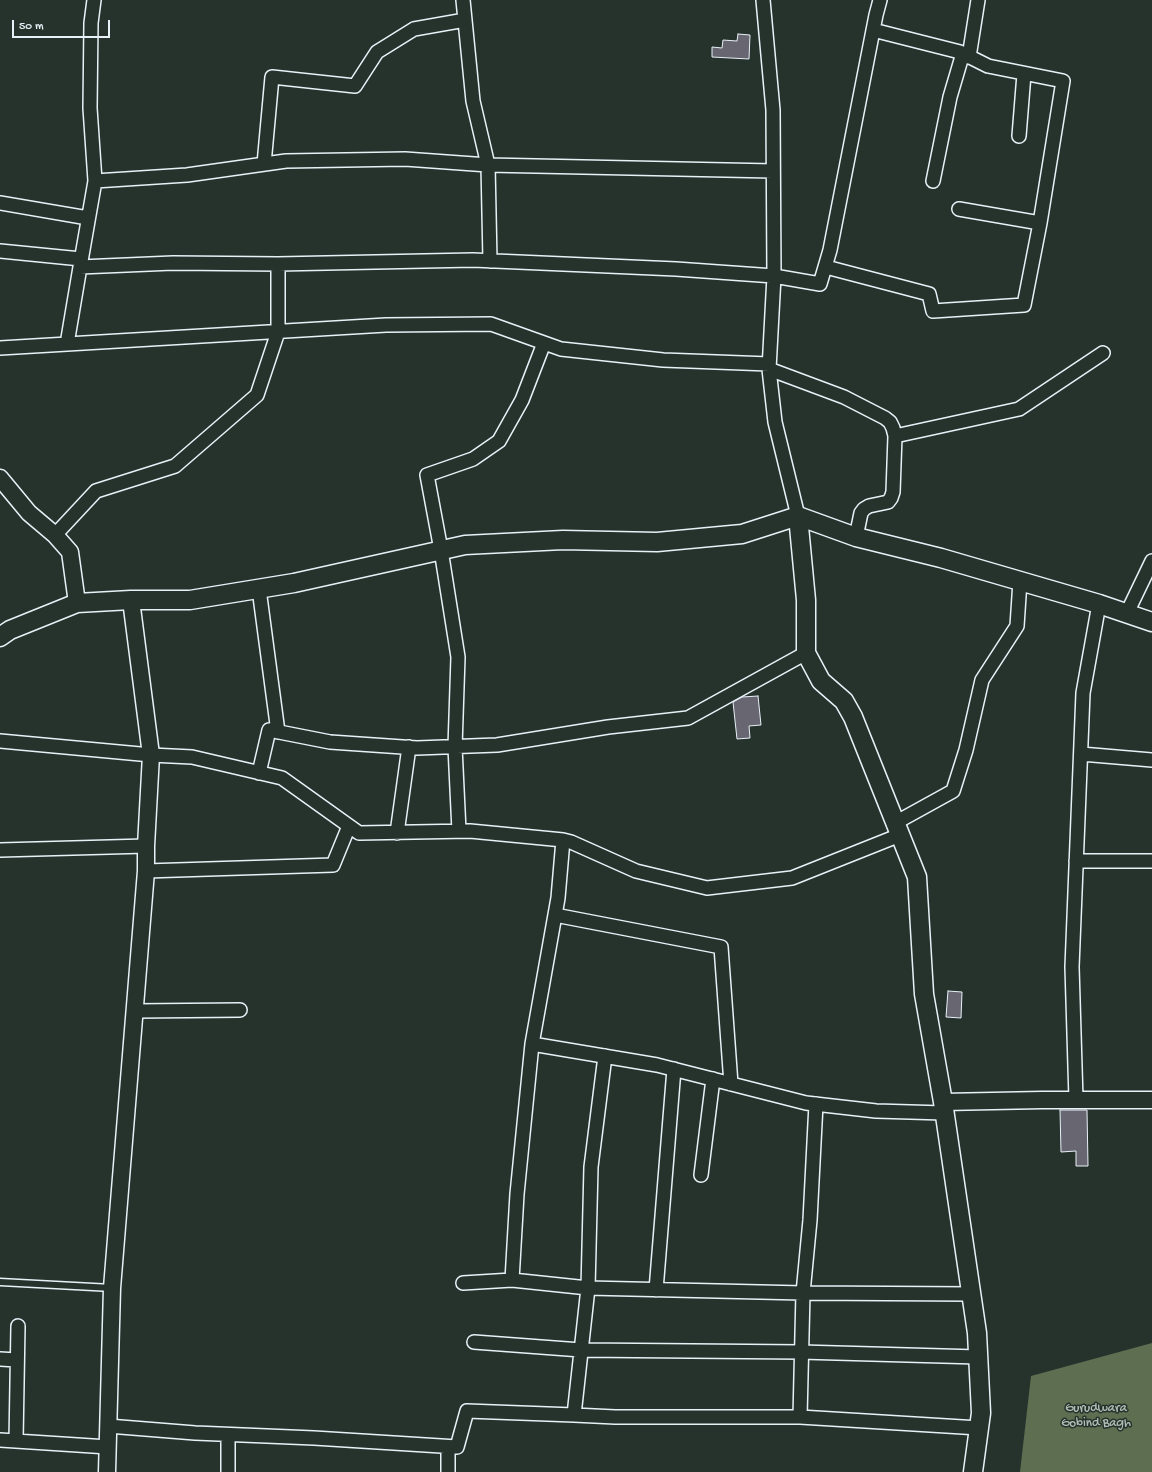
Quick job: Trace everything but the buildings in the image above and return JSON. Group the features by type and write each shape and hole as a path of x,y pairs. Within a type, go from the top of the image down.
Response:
{"main road":[{"path":"798,516 806,600 806,653 821,681 844,700 853,717 917,878 924,994 944,1107 977,1333 981,1413 974,1472"},
{"path":"0,637 10,630 77,603 131,600 190,600 301,582 465,544 562,540 657,542 742,534 798,516 856,537 941,558 1099,604 1152,622"}],"street":[{"path":"67,344 95,181 90,108 91,23 94,0"},
{"path":"463,0 472,101 488,166 490,261"},
{"path":"763,0 773,110 774,276 769,366 775,422 798,516"},
{"path":"933,181 950,97 966,55 978,0"},
{"path":"0,251 80,263 278,264 473,260 646,267 774,276 820,284 832,242 873,30 876,1"},
{"path":"264,164 272,77 355,86 377,52 414,29 465,20"},
{"path":"826,267 929,294 933,312 1024,305 1040,223 1063,81 988,66 966,55 873,30"},
{"path":"1019,136 1024,74"},
{"path":"95,181 187,175 286,161 405,159 488,166 773,172"},
{"path":"0,203 88,218"},
{"path":"959,209 1040,223"},
{"path":"55,535 96,491 176,466 257,395 278,332 278,264"},
{"path":"0,348 386,325 491,324 561,349 663,360 769,366 844,397 890,422 895,436 893,492 888,502 869,506 864,509 861,513 856,537"},
{"path":"459,831 456,747 458,657 441,550 427,475 473,460 499,441 522,400 544,343"},
{"path":"895,436 1019,409 1103,353"},
{"path":"0,478 29,513 55,535 70,552 77,603"},
{"path":"1127,613 1152,561"},
{"path":"0,741 192,758 282,778 359,833 470,831 563,840 571,842 636,871 707,888 792,878 898,829 953,791 966,750 982,680 1017,626 1020,581"},
{"path":"259,589 278,732"},
{"path":"107,1472 112,1288 136,1011 146,872 151,755 131,600"},
{"path":"1076,1100 1072,967 1083,693 1099,604"},
{"path":"259,773 269,730 330,742 409,747 497,746 608,727 688,718 806,653"},
{"path":"397,832 409,747"},
{"path":"1081,754 1152,760"},
{"path":"146,872 333,865 349,826"},
{"path":"512,1280 517,1194 532,1044 559,891 563,840"},
{"path":"0,850 146,846"},
{"path":"1076,861 1152,861"},
{"path":"555,915 721,947 732,1084"},
{"path":"136,1011 240,1010"},
{"path":"532,1044 674,1069 806,1103 876,1111 1076,1100 1152,1100"},
{"path":"574,1415 588,1288 591,1167 604,1056"},
{"path":"656,1290 674,1069"},
{"path":"701,1175 713,1079"},
{"path":"800,1417 803,1293 810,1220 816,1104"},
{"path":"463,1283 512,1280 588,1288 803,1293 971,1294"},
{"path":"16,1441 18,1326"},
{"path":"474,1342 581,1350 801,1352 978,1357"},
{"path":"0,1359 17,1360"},
{"path":"108,1426 228,1435 448,1447 457,1447 467,1411 614,1417 800,1417 979,1428"},
{"path":"228,1435 228,1472"},
{"path":"0,1440 108,1447"},
{"path":"448,1447 448,1472"}],"lane":[{"path":"0,1282 112,1288"}],"green space":[{"name":"Gurudwara Gobind Bagh","path":"1152,1343 1152,1472 1020,1472 1031,1376"}]}
